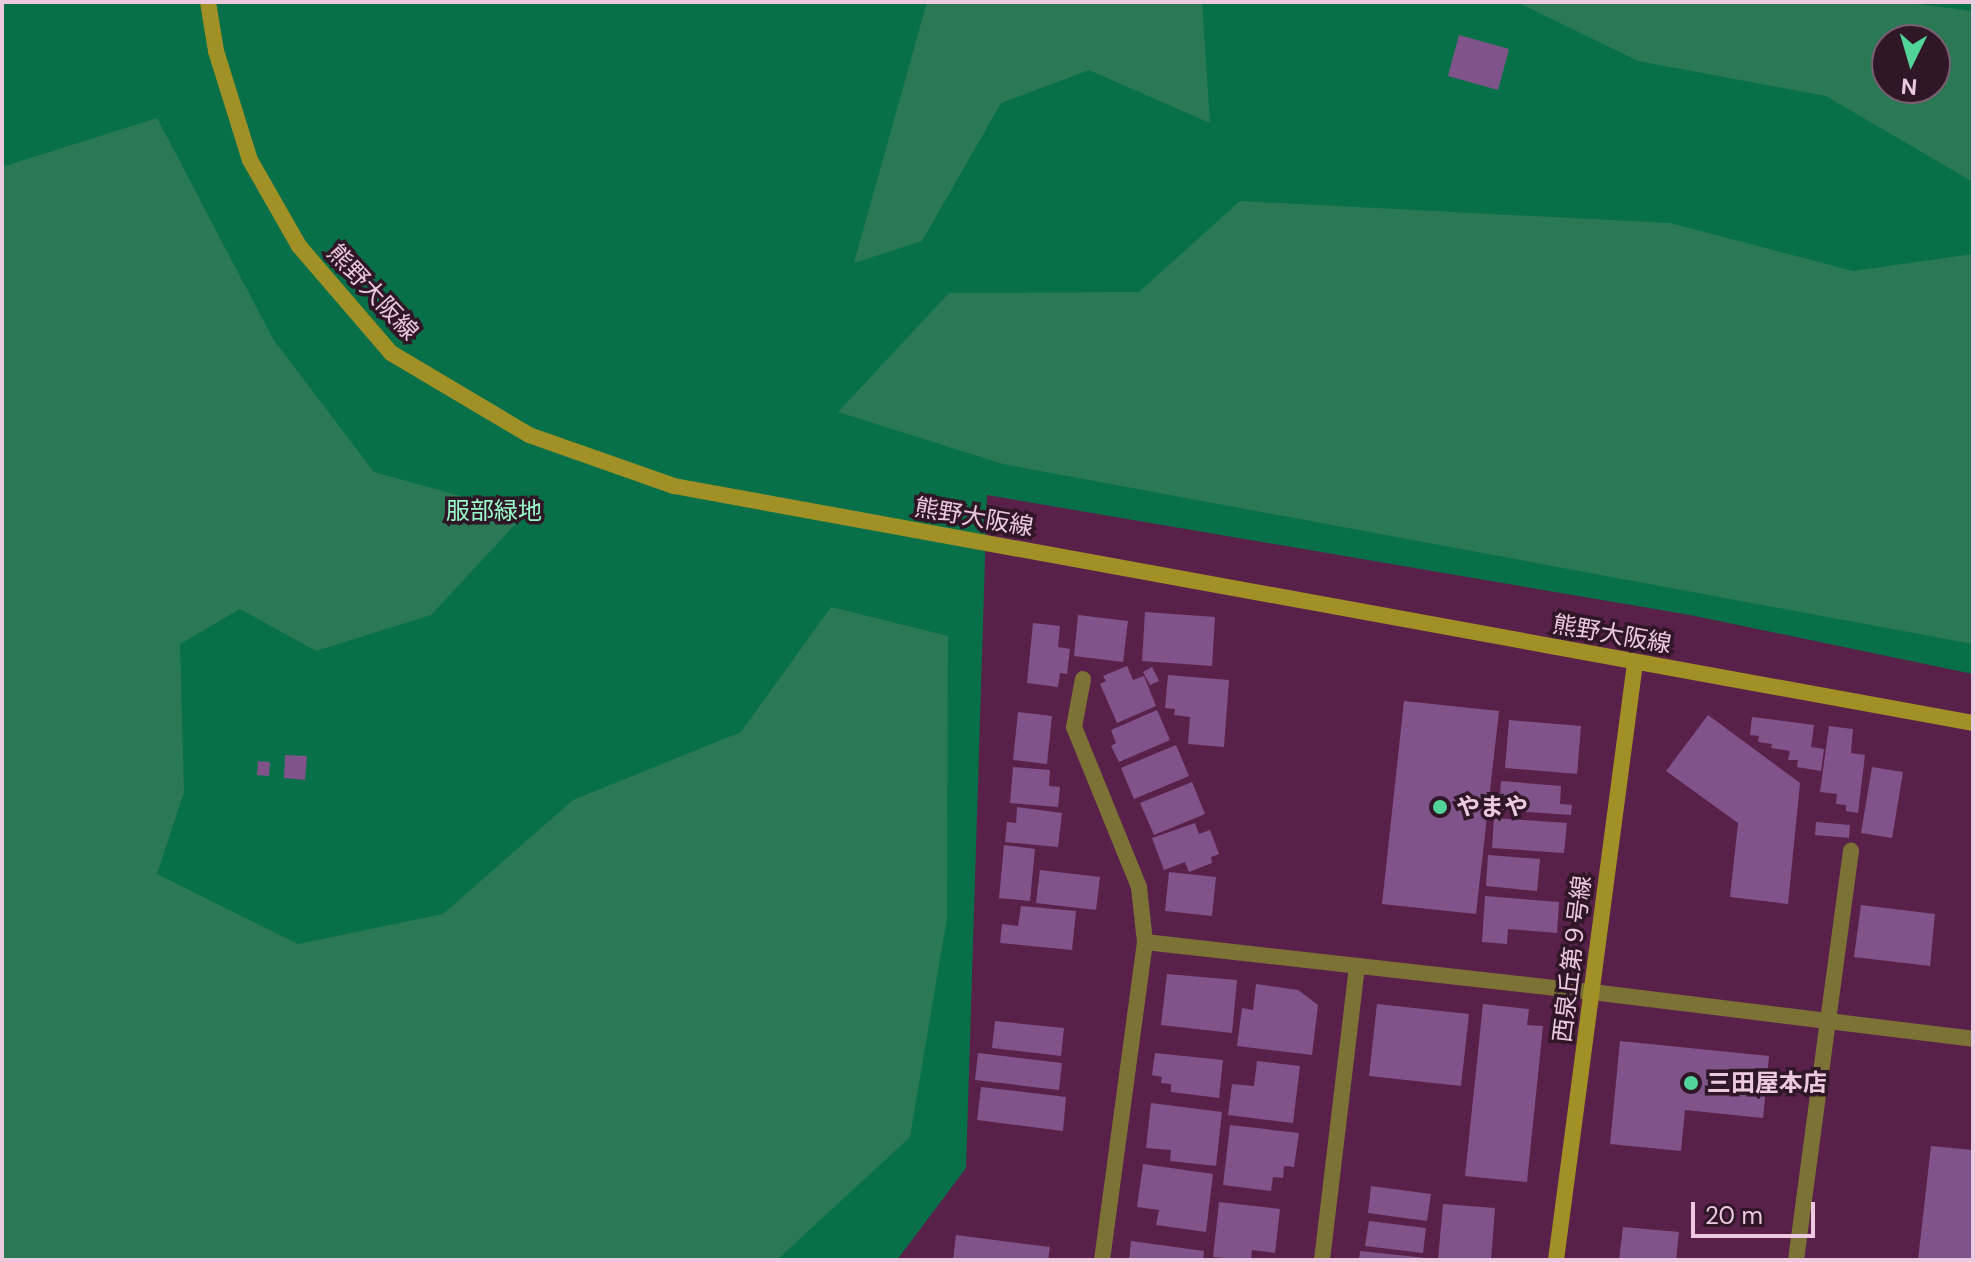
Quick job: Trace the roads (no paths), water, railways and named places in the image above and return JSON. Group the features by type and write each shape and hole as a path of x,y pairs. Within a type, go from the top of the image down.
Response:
{"main road":[{"name":"熊野大阪線","path":"208,2 216,51 250,160 299,246 391,353 529,435 674,486 1973,723"},
{"name":"西泉丘第９号線","path":"1556,1260 1635,663"}],"street":[{"path":"1083,679 1074,727 1139,887 1145,942 1102,1260"},
{"path":"1796,1260 1851,851"},
{"path":"1145,942 1973,1039"},
{"path":"1322,1260 1357,966"}],"place":[{"name":"やまや","path":"1440,807"},
{"name":"三田屋本店","path":"1691,1083"}],"park label":[{"name":"服部緑地","path":"494,511"}]}
